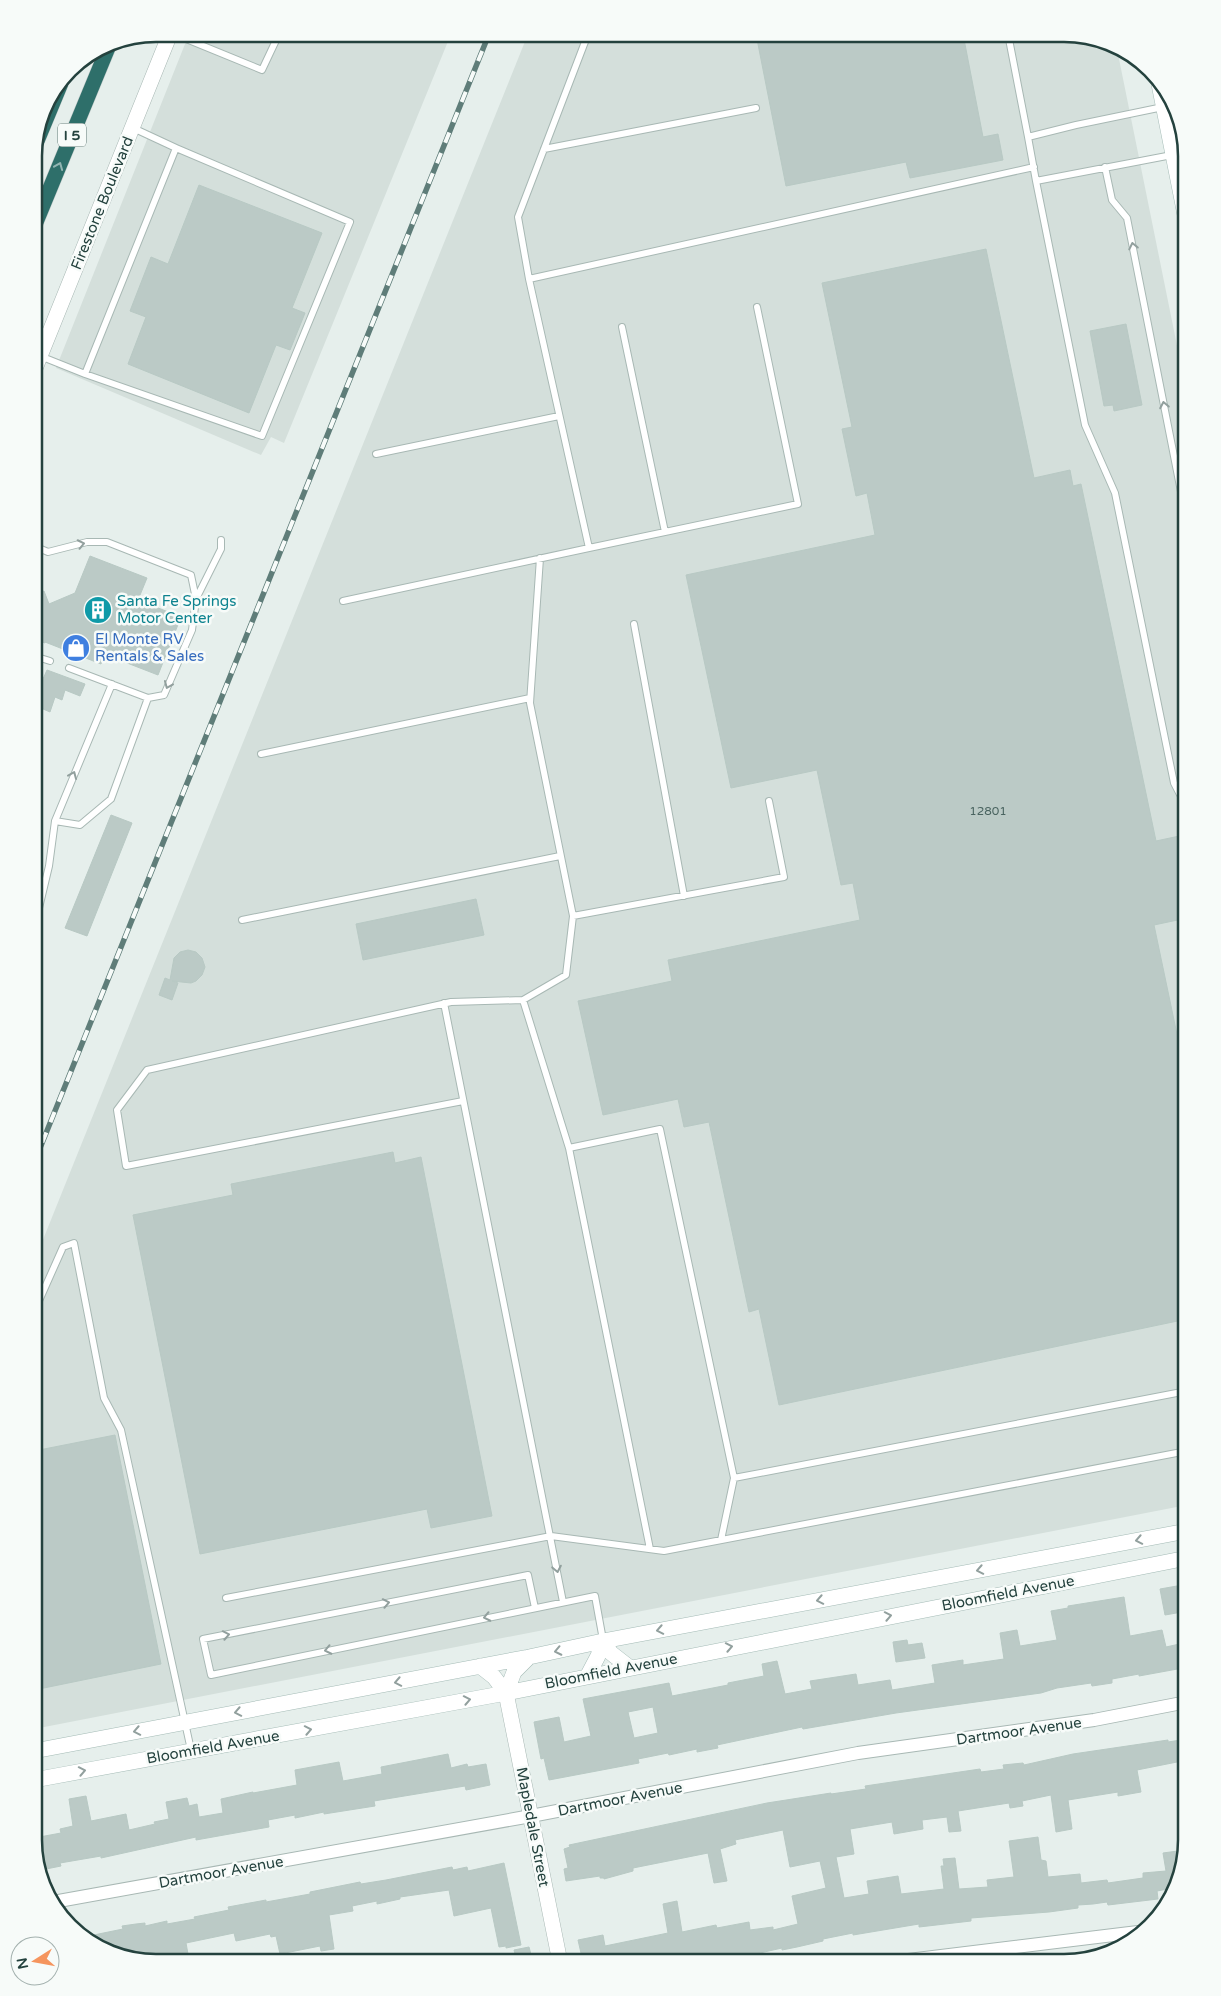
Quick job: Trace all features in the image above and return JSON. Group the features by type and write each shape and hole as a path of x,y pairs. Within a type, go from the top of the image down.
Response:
{"highway":[{"name":"I 5","path":"43,205 105,55"}],"main road":[{"name":"Firestone Boulevard","path":"43,349 167,42"},
{"path":"1161,97 1178,183"},
{"name":"Bloomfield Avenue","path":"42,1749 1178,1533"},
{"name":"Bloomfield Avenue","path":"42,1779 506,1693 588,1675 1178,1560"},
{"path":"603,1641 611,1654 629,1667"},
{"path":"588,1675 603,1641"},
{"path":"506,1693 514,1672 528,1657"},
{"path":"480,1666 494,1677 506,1693"},
{"name":"Mapledale Street","path":"506,1693 558,1953"}],"street":[{"name":"Dartmoor Avenue","path":"61,1901 531,1816 858,1753 1094,1720 1178,1704"},
{"path":"959,1954 1129,1933"}],"lane":[{"path":"194,42 262,70 274,42"},
{"path":"585,42 518,217 529,279 589,548"},
{"path":"1010,43 1085,425 1115,492 1174,783 1178,791"},
{"path":"1028,137 1163,107"},
{"path":"544,149 756,108"},
{"path":"43,357 85,374 262,436 350,222 176,148 132,127"},
{"path":"85,374 176,148"},
{"path":"1036,180 1172,155"},
{"path":"529,279 1034,167"},
{"path":"1106,167 1112,200 1127,218 1178,476"},
{"path":"343,601 798,504 757,307"},
{"path":"622,327 665,532"},
{"path":"376,454 559,416"},
{"path":"196,599 221,549 221,540"},
{"path":"43,550 48,552 87,542 107,542 191,574 196,599 192,630 164,696 148,698 69,668"},
{"path":"463,1101 126,1166 117,1110 147,1070 444,1003 523,1000 566,974 573,916 530,704 540,558"},
{"path":"634,624 684,896"},
{"path":"43,659 50,661"},
{"path":"43,893 49,866 55,821 112,684"},
{"path":"55,821 80,825 111,799 148,698"},
{"path":"261,754 530,698"},
{"path":"573,916 784,877 769,801"},
{"path":"242,920 560,856"},
{"path":"523,1000 569,1148 650,1549"},
{"path":"444,1003 563,1602"},
{"path":"569,1148 660,1129 734,1478 721,1540"},
{"path":"42,1293 63,1247 74,1244 104,1398 121,1430 191,1751"},
{"path":"734,1478 1178,1393"},
{"path":"226,1598 550,1536 664,1551 1178,1453"},
{"path":"535,1608 528,1575 203,1639 211,1675 594,1596 603,1641"}],"shaded area":[{"path":"186,42 448,42 284,443 271,437 261,455 56,368"},
{"path":"525,42 1072,43 1087,45 1118,56 1178,351 1178,1507 42,1727 42,1241"}],"building":[{"path":"758,43 965,43 983,137 998,134 1003,160 910,178 906,162 786,186"},
{"path":"199,185 322,233 292,308 305,313 290,350 276,345 249,413 128,364 146,317 130,311 151,257 168,264"},
{"path":"986,249 1034,478 1070,470 1073,486 1081,484 1156,841 1178,836 1178,920 1154,925 1178,1039 1178,1321 779,1405 759,1309 749,1312 709,1122 684,1127 678,1099 603,1115 578,1001 672,981 668,960 860,920 853,883 841,885 817,770 731,788 686,575 875,535 867,493 856,496 842,429 852,427 822,283"},
{"path":"1126,324 1142,405 1114,411 1113,405 1104,406 1090,331"},
{"name":"Santa Fe Springs Motor Center","path":"90,556 147,578 138,600 181,617 158,675 104,654 101,664 43,642 43,592 49,604 75,593"},
{"path":"47,670 85,684 80,696 65,690 62,700 55,697 50,712 43,709 43,679"},
{"path":"111,815 132,823 87,936 65,928"},
{"path":"476,899 484,935 363,960 356,924"},
{"path":"188,950 196,952 202,958 205,967 202,975 191,983 172,981 178,983 172,1000 159,995 165,978 170,980 174,958 180,952"},
{"path":"393,1152 395,1163 421,1157 492,1516 431,1528 427,1509 200,1554 133,1215 233,1195 231,1184"},
{"path":"115,1435 161,1664 42,1688 42,1449"},
{"path":"1177,1586 1178,1613 1165,1615 1160,1589"},
{"path":"1124,1597 1130,1636 1162,1630 1166,1647 1178,1644 1178,1669 1112,1679 1112,1683 1092,1686 1091,1683 1057,1688 1041,1693 896,1713 803,1729 802,1727 717,1745 718,1748 697,1752 697,1749 669,1755 668,1753 638,1759 639,1763 549,1780 544,1758 541,1759 534,1722 559,1717 564,1742 591,1736 583,1699 669,1683 672,1696 764,1676 762,1664 777,1661 785,1694 812,1689 810,1681 856,1674 858,1685 890,1680 892,1690 935,1683 932,1665 963,1660 963,1665 1004,1659 1000,1633 1017,1630 1020,1646 1057,1640 1051,1611 1068,1608 1068,1606","holes":["653,1707 658,1733 634,1738 628,1712"]},
{"path":"907,1640 908,1645 922,1643 925,1658 896,1662 893,1642"},
{"path":"1168,1740 1168,1742 1178,1740 1178,1762 1137,1770 1141,1792 1118,1796 1118,1792 1068,1800 1072,1829 1056,1832 1051,1795 1022,1801 1023,1806 1010,1808 1009,1803 958,1811 961,1831 949,1832 947,1817 922,1820 923,1829 894,1834 892,1822 850,1829 854,1854 836,1857 844,1898 869,1894 867,1881 898,1876 901,1894 944,1889 941,1866 944,1866 943,1859 955,1858 959,1889 988,1887 987,1880 1014,1877 1009,1841 1038,1837 1041,1860 1046,1861 1048,1877 1080,1874 1081,1883 1107,1880 1108,1883 1143,1878 1143,1873 1166,1871 1163,1853 1178,1851 1170,1883 1167,1889 1157,1891 1158,1899 1108,1905 1107,1902 1078,1905 1078,1908 971,1918 971,1921 919,1927 919,1924 853,1935 853,1933 797,1947 757,1954 581,1953 578,1940 603,1935 605,1946 668,1933 663,1904 677,1901 682,1932 716,1925 717,1928 749,1922 750,1930 773,1927 773,1930 798,1924 792,1896 826,1888 820,1861 790,1867 783,1830 735,1840 736,1844 720,1849 727,1881 714,1883 708,1853 633,1868 633,1871 604,1879 600,1878 600,1876 566,1881 564,1869 568,1868 564,1849 570,1847 569,1845 767,1803 866,1789 865,1786 980,1769 981,1772 1004,1769 1003,1765 1023,1763 1024,1765 1073,1754"},
{"path":"448,1754 451,1768 467,1764 468,1767 486,1764 490,1785 466,1790 465,1786 374,1801 375,1806 324,1814 324,1812 295,1818 295,1815 268,1820 269,1827 196,1840 196,1837 101,1858 101,1856 60,1863 61,1866 46,1869 42,1837 61,1833 60,1829 73,1826 69,1799 86,1796 91,1821 126,1814 129,1830 169,1819 166,1802 187,1798 189,1806 197,1804 199,1817 223,1813 221,1799 297,1785 295,1770 339,1762 343,1781 382,1774 381,1767"},
{"path":"504,1863 521,1945 506,1948 506,1946 499,1947 491,1908 454,1916 449,1890 400,1897 400,1899 377,1904 377,1901 352,1906 353,1911 329,1915 334,1949 321,1951 320,1946 280,1953 276,1936 271,1937 270,1934 236,1941 234,1933 186,1943 188,1953 149,1953 120,1947 94,1935 123,1929 122,1926 145,1923 145,1926 167,1921 167,1924 195,1919 194,1917 229,1910 228,1907 310,1894 310,1892 360,1882 361,1884 386,1880 452,1867 453,1870 467,1867 468,1871"},
{"path":"529,1947 531,1953 515,1953 514,1950"}],"railway":[{"path":"42,1142 486,42"}],"place":[{"name":"Santa Fe Springs Motor Center","path":"98,610"},
{"name":"El Monte RV Rentals & Sales","path":"76,648"}]}
